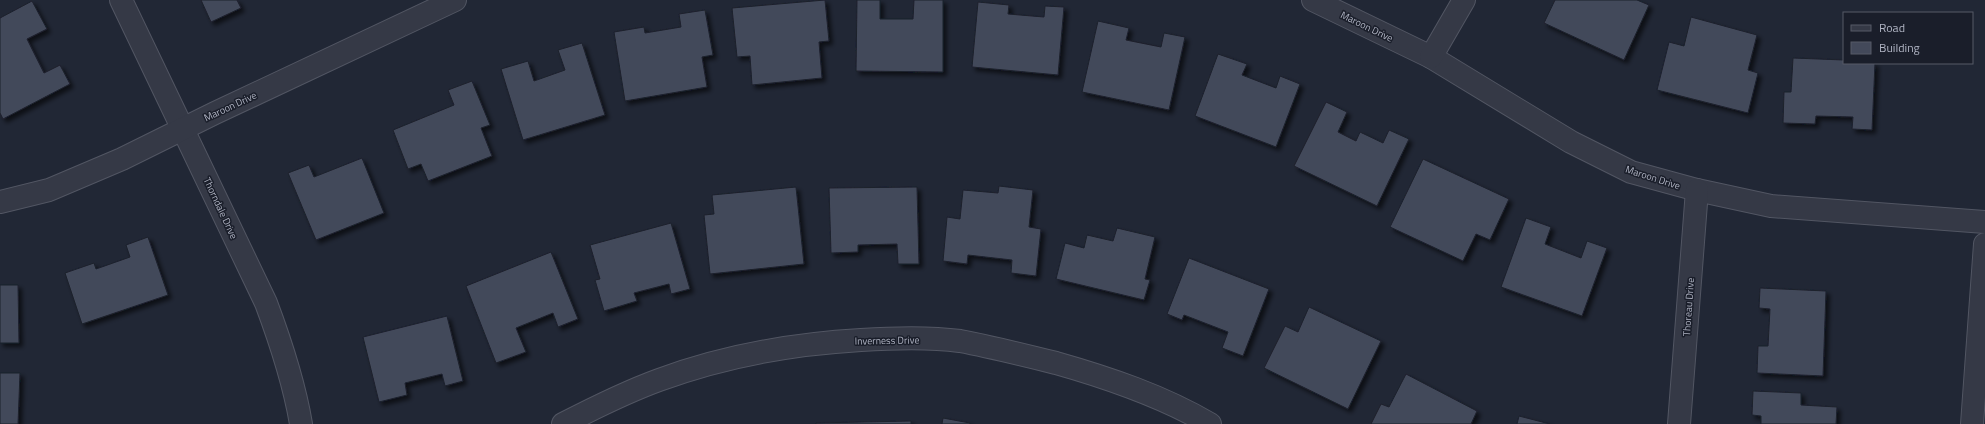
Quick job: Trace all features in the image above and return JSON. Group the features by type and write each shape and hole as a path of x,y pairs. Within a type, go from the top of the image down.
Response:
{"street":[{"name":"Thorndale Drive","path":"121,0 184,128 266,303 283,347 296,397 301,424"},
{"name":"Maroon Drive","path":"0,202 49,190 122,159 184,128 455,0"},
{"name":"Maroon Drive","path":"1313,0 1431,57 1571,142 1631,172 1697,190 1770,206 1985,222"},
{"path":"1431,57 1464,0"},
{"name":"Thoreau Drive","path":"1679,424 1697,190"},
{"path":"1972,424 1985,244"},
{"name":"Inverness Drive","path":"563,424 605,403 658,380 712,363 772,350 830,342 888,339 958,341 1075,368 1152,394 1210,424"}],"building":[{"path":"201,0 237,0 241,8 211,22"},
{"path":"825,0 829,41 819,42 822,78 752,85 750,56 737,57 732,8"},
{"path":"857,0 880,0 880,19 913,19 914,0 943,0 943,72 856,71"},
{"path":"1555,0 1637,0 1649,5 1624,60 1544,23"},
{"path":"32,1 47,29 27,39 44,73 60,65 70,84 3,119 0,113 0,18"},
{"path":"978,2 1009,5 1008,14 1044,17 1045,6 1064,7 1058,75 972,67"},
{"path":"705,10 713,55 702,57 707,87 625,101 614,32 644,27 645,33 681,27 679,14"},
{"path":"1691,17 1757,35 1748,70 1758,73 1748,113 1657,90 1669,42 1684,46"},
{"path":"1098,21 1129,28 1126,40 1161,47 1164,33 1185,37 1169,110 1082,92"},
{"path":"582,43 605,115 523,140 501,69 528,61 534,81 565,70 558,50"},
{"path":"1218,54 1247,64 1242,75 1276,88 1280,76 1300,84 1276,147 1195,116"},
{"path":"1793,58 1843,60 1843,64 1875,64 1872,130 1852,129 1853,117 1816,116 1815,124 1783,123 1784,92 1791,92"},
{"path":"472,81 490,125 481,128 492,156 428,181 421,164 408,169 393,130 454,105 448,90"},
{"path":"1326,102 1347,112 1338,132 1356,141 1360,132 1383,143 1389,130 1409,139 1377,206 1294,166"},
{"path":"362,158 384,213 316,240 288,173 309,165 314,177"},
{"path":"1423,159 1509,199 1490,240 1476,234 1463,261 1390,227"},
{"path":"999,186 1033,190 1029,227 1041,229 1036,276 1011,273 1012,260 968,255 967,264 943,261 947,217 960,219 963,190 998,193"},
{"path":"796,187 804,264 710,274 704,215 714,214 712,195"},
{"path":"917,187 919,264 898,264 897,244 858,245 858,252 831,253 829,188"},
{"path":"1526,218 1551,227 1545,244 1581,258 1587,241 1607,248 1582,316 1501,287"},
{"path":"671,223 690,289 671,294 669,284 634,293 637,301 604,311 595,280 600,279 590,245"},
{"path":"1117,228 1155,237 1145,279 1150,280 1144,300 1056,279 1065,243 1084,248 1087,235 1113,241"},
{"path":"148,237 168,295 82,324 65,273 94,263 96,269 130,257 126,245"},
{"path":"551,252 578,319 558,327 553,313 516,328 526,352 496,363 466,286"},
{"path":"1189,258 1269,289 1243,356 1222,348 1228,332 1184,315 1182,320 1167,314"},
{"path":"0,285 18,285 19,343 0,343"},
{"path":"1760,288 1826,291 1823,376 1757,373 1758,346 1768,346 1770,309 1759,308"},
{"path":"1309,307 1381,341 1348,409 1264,368 1285,326 1298,332"},
{"path":"447,316 463,381 445,386 442,374 405,383 407,395 379,402 363,337"},
{"path":"0,373 20,373 18,424 0,424"},
{"path":"1406,374 1477,411 1471,424 1371,424 1381,404 1389,407"},
{"path":"1753,391 1801,393 1801,405 1837,407 1836,424 1761,424 1761,416 1752,415"},
{"path":"1519,416 1550,424 1517,424"},
{"path":"943,418 970,423 970,424 942,424"},
{"path":"911,421 911,424 816,424 816,423"}]}
